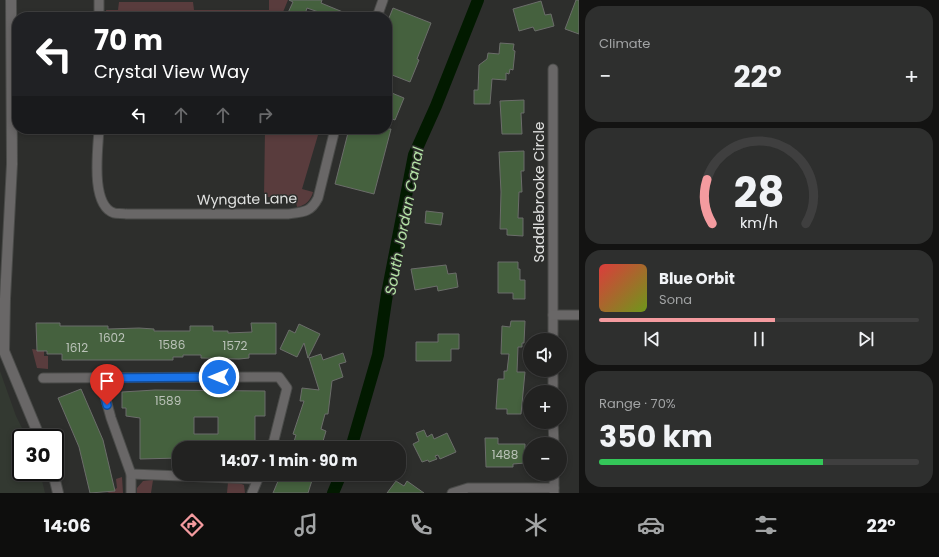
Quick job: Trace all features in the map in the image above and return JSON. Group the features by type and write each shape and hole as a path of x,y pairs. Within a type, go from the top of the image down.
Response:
{"street":[{"path":"11,0 12,12"},
{"path":"99,0 99,12"},
{"path":"379,12 383,0"},
{"path":"0,48 12,47"},
{"name":"Saddlebrooke Circle","path":"553,69 553,333"},
{"path":"13,134 4,351 36,429"},
{"name":"Wyngate Lane","path":"99,134 97,188 102,203 112,212 126,214 288,214 303,212 313,207 318,198 334,134"},
{"path":"553,315 579,316"},
{"path":"43,378 279,377 287,388 274,441"},
{"path":"100,378 111,418 131,474 132,493"},
{"path":"131,474 172,475"},
{"path":"55,481 58,493"},
{"path":"252,493 257,481"},
{"path":"455,491 468,488 554,490"}],"shaded area":[{"path":"269,0 288,0 283,12 106,12 106,10 118,10 119,2 193,2 194,10 269,10"},
{"path":"265,134 318,135 302,189 313,192 309,200 305,204 297,207 295,197 264,197"},
{"path":"32,349 44,351 44,356 48,356 48,369 37,368"},
{"path":"0,371 16,416 22,429 12,429 12,481 42,481 45,493 0,493"},
{"path":"122,477 123,493 107,493 117,488 116,479"},
{"path":"153,480 151,493 137,493 137,488 143,481"},
{"path":"228,482 237,482 244,485 245,493 227,493"}],"building":[{"path":"289,0 322,0 321,3 343,12 319,12 307,8 306,12 288,12 293,2"},
{"path":"576,0 579,0 579,34 565,29"},
{"path":"541,1 545,15 551,14 554,26 535,31 533,27 519,31 513,9"},
{"path":"393,8 431,23 410,82 392,75 391,12"},
{"path":"500,43 514,44 513,50 515,51 513,70 510,69 509,74 506,73 506,80 492,79 490,104 474,104 474,90 478,90 479,65 487,59 488,53 499,54"},
{"path":"392,93 404,98 395,120 392,119"},
{"path":"524,100 524,113 521,113 522,134 502,134 500,101"},
{"path":"348,134 390,134 374,194 335,184"},
{"path":"524,151 524,171 521,171 522,192 519,192 518,218 523,218 523,236 507,235 507,229 500,229 501,192 499,152"},
{"path":"426,211 443,213 441,225 425,223"},
{"path":"498,262 518,262 518,269 520,269 520,280 525,280 525,299 513,299 513,293 498,293"},
{"path":"446,265 448,274 456,273 458,287 438,291 437,286 415,290 411,269"},
{"path":"511,321 525,321 522,347 518,347 517,372 523,372 523,377 525,377 521,414 507,414 507,409 496,409 498,379 504,379 504,371 507,371 509,354 501,354 502,326 510,327"},
{"path":"36,323 60,323 60,326 108,326 108,329 154,329 154,331 190,331 190,326 213,326 213,331 228,331 228,333 252,332 251,323 276,323 276,354 249,354 249,358 239,359 201,358 201,355 183,355 183,357 173,357 173,360 62,360 62,354 47,354 47,351 37,351"},
{"path":"299,324 320,334 308,358 304,343 297,357 280,349 289,330 295,333"},
{"path":"438,334 459,334 459,349 451,349 451,361 416,361 416,342 438,342"},
{"path":"343,353 346,362 339,364 343,377 332,381 328,414 325,414 321,429 326,431 323,441 294,441 296,435 293,434 304,401 300,401 302,388 319,390 309,358 321,354 323,360"},
{"path":"81,389 103,440 115,491 90,493 79,447 58,398"},
{"path":"155,390 265,391 265,416 255,416 255,441 172,441 172,458 140,459 140,418 126,416 126,408 122,408 122,392","holes":["194,417 218,417 218,434 194,434"]},
{"path":"424,430 427,437 432,434 434,439 447,433 456,452 440,459 438,455 435,456 437,459 429,462 428,460 422,462 413,444 419,441 416,433"},
{"path":"485,438 498,438 498,444 523,444 523,463 513,464 513,467 486,467"},
{"path":"278,481 312,481 308,493 273,493"},
{"path":"396,481 404,486 407,481 424,493 387,493"}],"waterway":[{"name":"South Jordan Canal","path":"353,441 378,355 387,294 414,155 436,106 478,0"},
{"name":"South Jordan Canal","path":"333,493 338,481"}],"route":[{"path":"107,405 100,378 219,377"}]}
